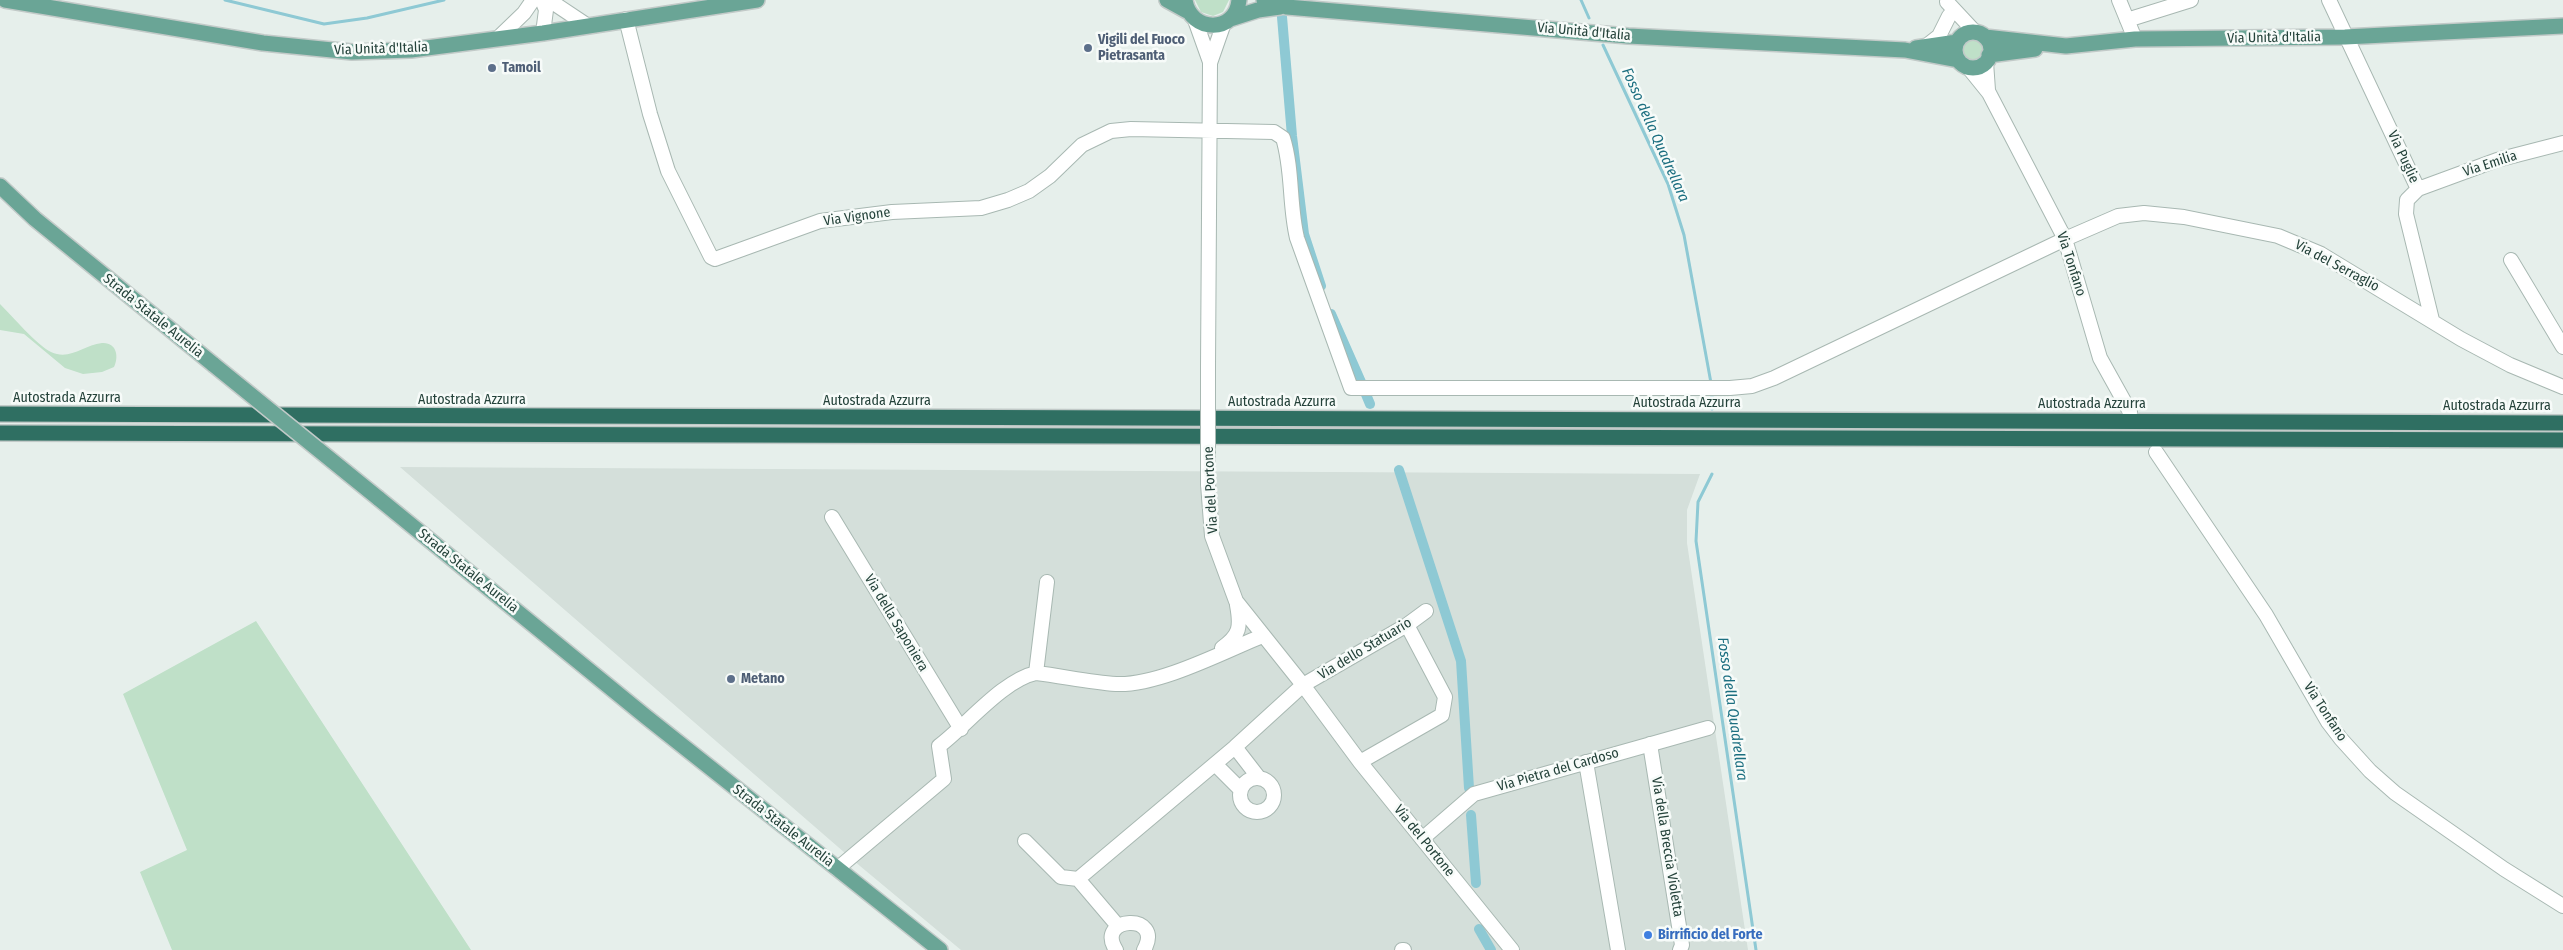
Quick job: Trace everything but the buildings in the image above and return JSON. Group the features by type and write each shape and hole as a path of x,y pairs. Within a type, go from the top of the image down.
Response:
{"highway":[{"name":"Autostrada Azzurra","path":"0,414 2563,423"},
{"path":"0,433 2563,440"}],"main road":[{"name":"Via Unità d'Italia","path":"5,0 171,28 322,50 389,52 542,33 757,0"},
{"path":"1167,0 1189,10 1206,25 1227,21 1258,10 1287,7"},
{"path":"1227,21 1237,9 1239,0"},
{"name":"Via Unità d'Italia","path":"1264,0 1287,7 1628,36 1905,50"},
{"name":"Via Unità d'Italia","path":"1980,34 2066,46 2135,39 2345,37 2563,26"},
{"path":"1905,50 1958,40 1966,33 1980,34 1990,48 1987,59"},
{"path":"1958,40 1955,51 1963,63"},
{"path":"1905,50 1979,66 1987,59 2066,46"},
{"name":"Strada Statale Aurelia","path":"0,186 35,219 214,365 837,869 940,950"}],"street":[{"path":"497,39 524,13 532,0"},
{"path":"538,0 536,13 542,33"},
{"path":"542,0 546,10 542,33"},
{"path":"549,0 588,26"},
{"path":"2119,0 2135,39"},
{"path":"2127,20 2191,0"},
{"name":"Via Puglie","path":"2329,0 2418,189 2407,200 2406,214 2432,320"},
{"path":"1947,6 1980,34"},
{"path":"1947,6 1958,40"},
{"path":"1925,47 1940,36 1947,6"},
{"path":"1189,10 1210,63"},
{"name":"Via Vignone","path":"626,19 650,114 668,171 711,257 715,259 820,221 892,212 981,208 1008,200 1029,191 1050,176 1082,145 1111,131 1131,129 1210,132"},
{"name":"Via del Portone","path":"1227,21 1210,63 1208,484 1212,536 1236,601 1303,685 1360,762 1512,950"},
{"path":"1987,59 1989,94"},
{"path":"1963,63 1989,94"},
{"name":"Via Tonfano","path":"1989,94 2065,239 2100,358 2130,412"},
{"name":"Via del Serraglio","path":"1210,132 1274,132 1283,138 1287,150 1292,217 1297,238 1351,388 1730,388 1752,386 1774,378 2065,239 2118,216 2144,213 2184,217 2278,236 2321,254 2461,339 2510,365 2563,387"},
{"name":"Via Emilia","path":"2418,189 2497,160 2563,143"},
{"path":"2511,260 2563,347"},
{"name":"Via Tonfano","path":"2156,452 2266,615 2328,722 2341,740 2370,771 2395,793 2504,869 2563,906"},
{"name":"Via della Saponiera","path":"832,517 961,729"},
{"path":"1036,673 1048,582"},
{"path":"1209,658 1235,639 1240,622 1236,601"},
{"name":"Via dello Statuario","path":"1078,880 1235,747 1303,685 1407,625 1426,611"},
{"path":"1360,762 1442,715 1445,697 1407,625"},
{"path":"837,869 944,779 939,746 961,729 1004,689 1024,675 1036,673 1117,684 1143,681 1209,658 1262,636"},
{"name":"Via Pietra del Cardoso","path":"1422,839 1474,794 1708,728"},
{"name":"Via della Breccia Violetta","path":"1650,744 1682,945 1680,950"},
{"path":"1235,747 1259,778 1265,780 1272,788 1273,800 1266,809 1255,812 1245,807 1240,796 1246,782 1259,778"},
{"path":"1586,762 1618,950"},
{"path":"1215,764 1241,790"},
{"path":"1025,841 1061,877 1078,880 1118,926"},
{"path":"1116,950 1112,936 1118,926 1128,922 1140,924 1144,928 1148,939 1144,950"}],"shaded area":[{"path":"400,467 1700,474 1687,510 1687,543 1748,950 961,950 860,866"}],"green space":[{"path":"1195,0 1229,0 1223,12 1213,16 1201,12"},
{"path":"1972,38 1982,45 1983,49 1976,59 1972,60 1962,53 1961,49 1968,39"},
{"path":"0,304 32,337 51,352 64,355 95,344 107,343 111,345 116,351 114,367 102,372 83,374 65,368 24,334 0,330"},
{"path":"256,621 471,950 172,950 140,872 187,850 123,694"}],"waterway":[{"name":"Fosso della Quadrellara","path":"225,0 324,24 367,18 444,0"},
{"name":"Fosso della Quadrellara","path":"1581,0 1589,18"},
{"path":"1282,17 1292,136 1304,234 1321,286"},
{"name":"Fosso della Quadrellara","path":"1603,45 1668,184 1684,235 1711,383"},
{"path":"1331,314 1361,382"},
{"path":"1365,392 1370,404"},
{"name":"Fosso della Quadrellara","path":"1712,394 1712,409"},
{"path":"1399,470 1461,661 1469,788"},
{"name":"Fosso della Quadrellara","path":"1712,474 1698,502 1696,541 1756,950"},
{"path":"1471,815 1476,883"},
{"path":"1479,929 1491,950"}],"place":[{"name":"Vigili del Fuoco Pietrasanta","path":"1088,48"},
{"name":"Tamoil","path":"492,68"},
{"name":"Metano","path":"731,679"},
{"name":"Birrificio del Forte","path":"1648,935"}]}
